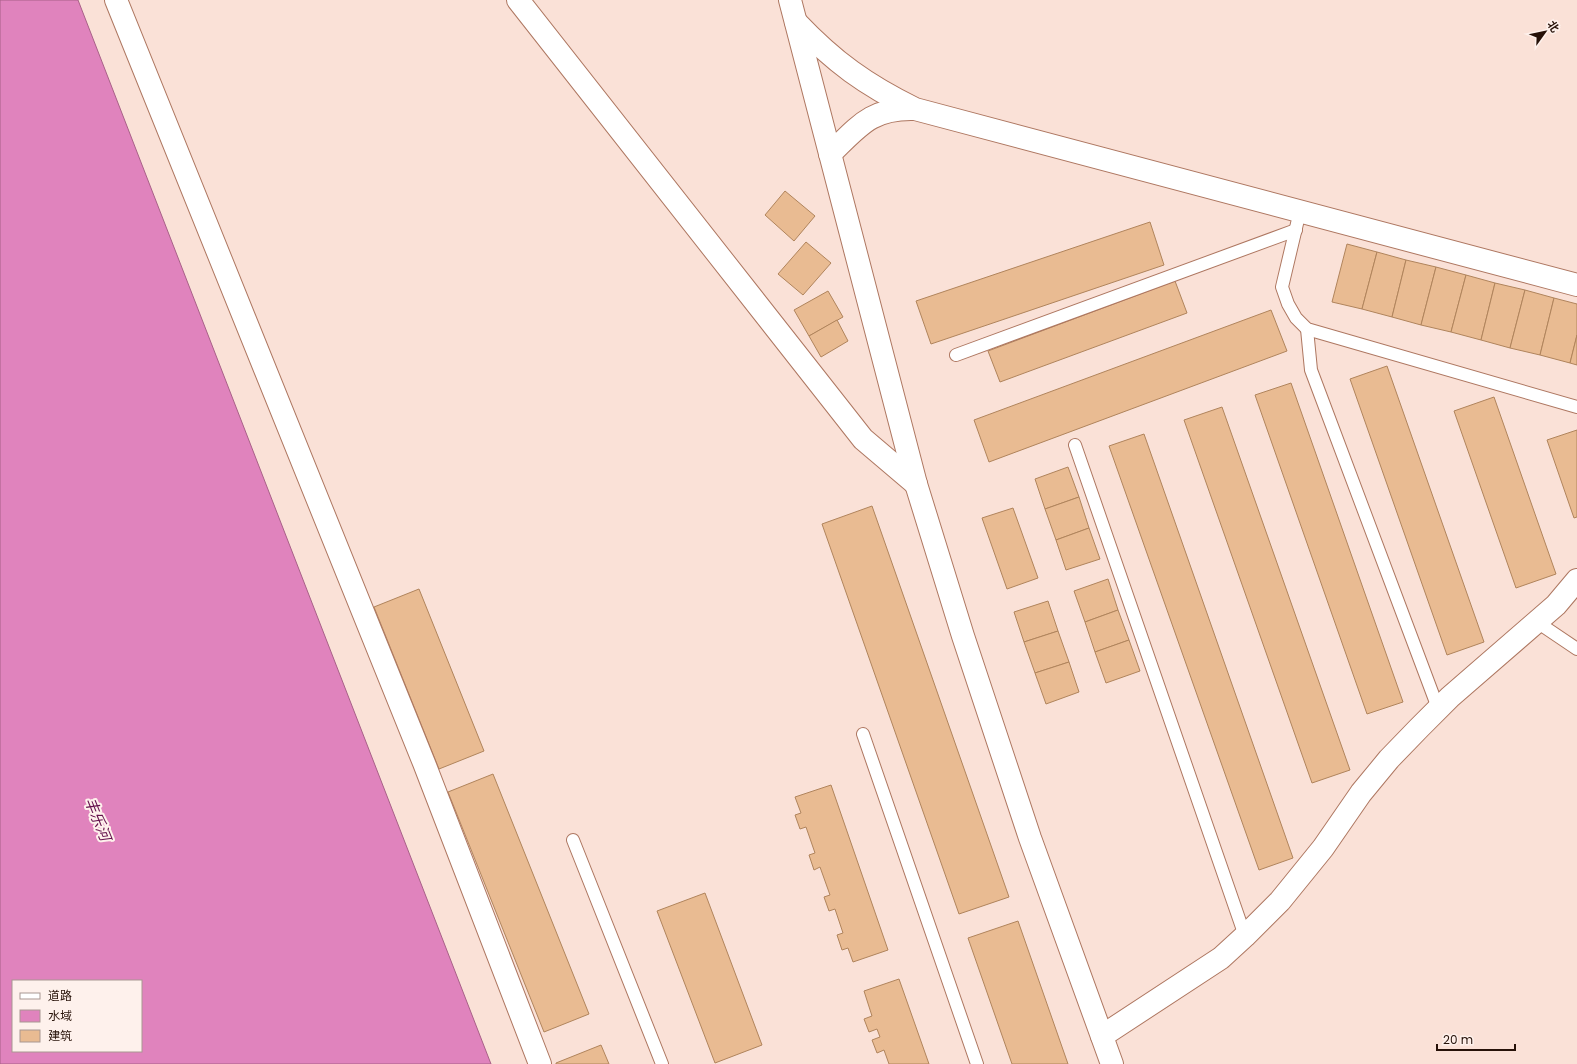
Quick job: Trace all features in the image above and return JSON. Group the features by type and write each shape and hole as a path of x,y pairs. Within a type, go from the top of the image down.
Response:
{"street":[{"path":"116,0 424,763 540,1064"},
{"path":"518,0 863,439 916,484"},
{"path":"790,0 916,484 963,636 1030,838 1112,1064"},
{"path":"796,22 817,44 840,64 883,93 915,109 1298,221 1577,285"},
{"path":"830,154 857,126 870,118 884,111 900,108 915,109"},
{"path":"1102,1036 1221,958 1246,936 1280,901 1302,875 1361,793 1389,760 1438,708 1556,605 1577,580"}],"lane":[{"path":"1298,221 1282,287 1288,304 1296,318 1307,329 1577,407"},
{"path":"956,355 1298,221"},
{"path":"1307,329 1311,370 1438,708"},
{"path":"1076,445 1246,936"},
{"path":"1537,622 1577,650"},
{"path":"863,734 977,1064"},
{"path":"573,840 662,1064"}],"water":[{"name":"丰乐河","path":"0,0 78,0 491,1064 0,1064"}],"building":[{"path":"785,191 815,216 794,241 765,215"},
{"path":"1150,222 1164,265 931,344 916,301"},
{"path":"806,242 831,263 803,295 778,274"},
{"path":"1347,244 1377,252 1362,309 1332,302"},
{"path":"1377,252 1406,260 1392,317 1362,309"},
{"path":"1406,260 1436,267 1421,325 1392,317"},
{"path":"1436,267 1466,275 1451,332 1421,325"},
{"path":"1466,275 1495,283 1481,340 1451,332"},
{"path":"1175,281 1187,313 1000,382 988,351"},
{"path":"1495,283 1525,290 1510,348 1481,340"},
{"path":"1525,290 1554,298 1540,355 1510,348"},
{"path":"828,291 843,317 809,336 794,310"},
{"path":"1554,298 1577,304 1577,335 1570,363 1540,355"},
{"path":"1271,310 1287,351 989,462 974,420"},
{"path":"837,320 848,341 821,357 809,336"},
{"path":"1577,335 1577,365 1570,363"},
{"path":"1387,366 1484,642 1447,655 1350,379"},
{"path":"1291,383 1403,702 1367,714 1255,395"},
{"path":"1494,397 1556,574 1516,588 1454,411"},
{"path":"1222,407 1350,770 1312,783 1184,420"},
{"path":"1577,430 1577,517 1574,518 1547,440"},
{"path":"1144,434 1293,858 1259,870 1109,446"},
{"path":"1068,467 1079,497 1045,509 1035,479"},
{"path":"1079,497 1089,528 1056,540 1045,509"},
{"path":"872,506 1009,897 959,914 822,524"},
{"path":"1013,508 1038,578 1007,589 982,518"},
{"path":"1089,528 1100,559 1066,570 1056,540"},
{"path":"1108,579 1118,610 1085,622 1074,591"},
{"path":"419,589 484,751 439,769 374,607"},
{"path":"1048,601 1058,631 1024,642 1014,612"},
{"path":"1118,610 1129,640 1095,652 1085,622"},
{"path":"1058,631 1069,662 1035,673 1024,642"},
{"path":"1129,640 1140,671 1106,683 1095,652"},
{"path":"1069,662 1079,692 1046,704 1035,673"},
{"path":"493,774 589,1014 544,1032 448,792"},
{"path":"831,785 888,950 853,962 848,948 842,950 837,935 843,933 835,909 829,911 824,897 830,895 820,867 814,870 809,855 815,853 806,827 800,829 795,815 801,813 795,797"},
{"path":"705,893 762,1045 715,1063 657,911"},
{"path":"1018,921 1068,1064 1012,1064 968,938"},
{"path":"899,979 929,1064 889,1064 884,1050 877,1053 872,1040 880,1037 877,1029 869,1032 864,1019 872,1016 864,991"},
{"path":"601,1045 609,1064 556,1064 556,1063"}]}
